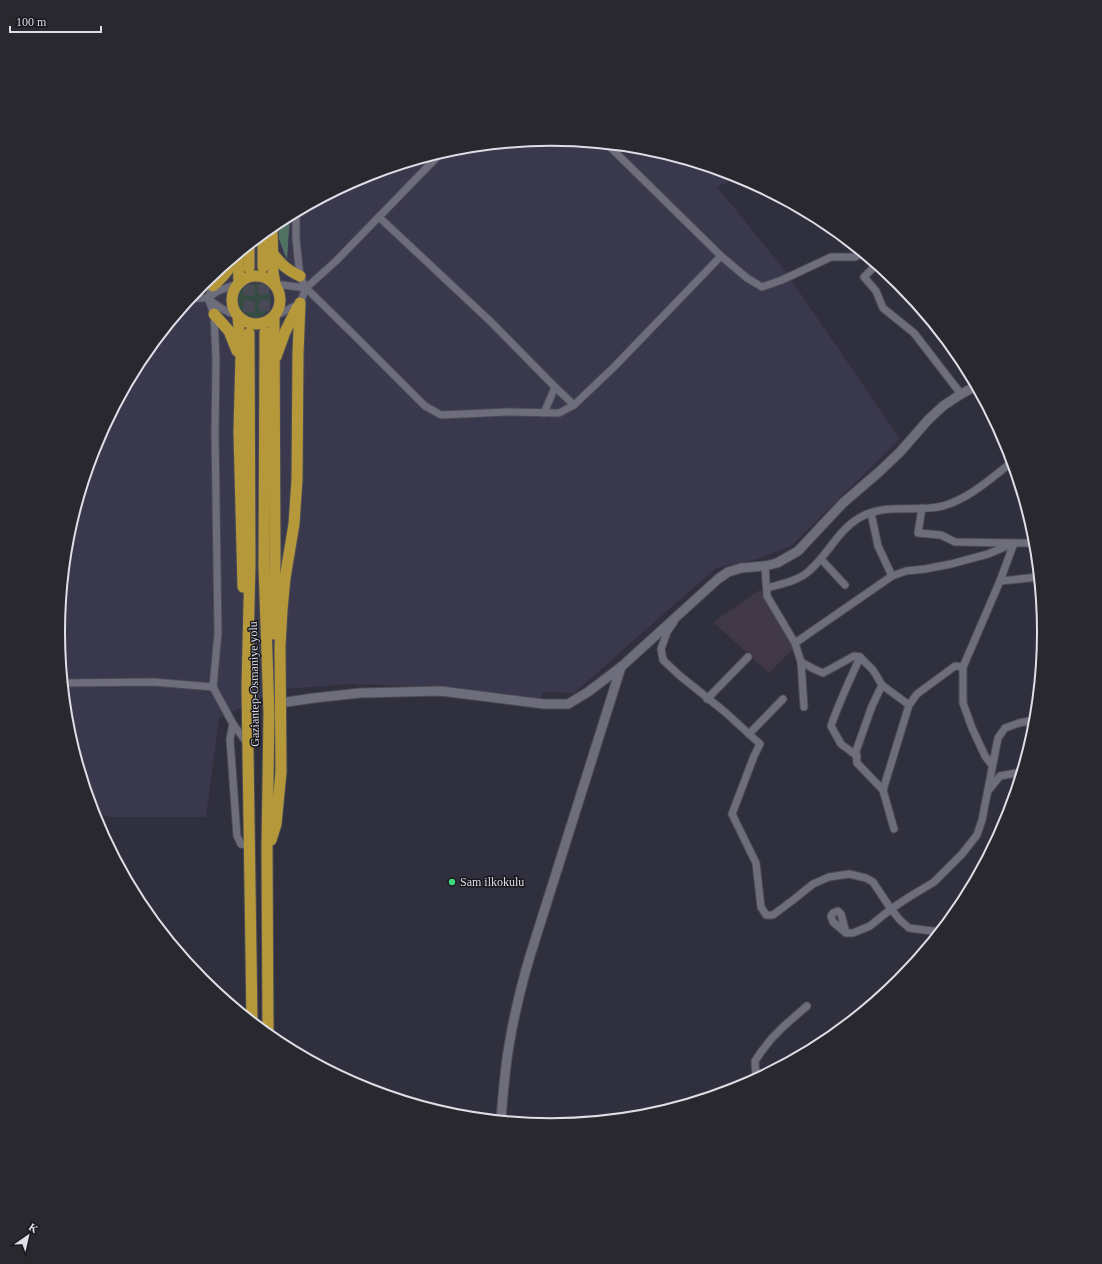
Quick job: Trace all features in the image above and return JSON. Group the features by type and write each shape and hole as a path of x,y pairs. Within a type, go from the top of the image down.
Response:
{"highway":[{"path":"272,234 275,284 280,293 281,304 279,309 274,317 268,322 256,325 249,323 238,316 232,305 232,299 235,288 239,283 244,279 257,276 264,277 275,284"},
{"path":"263,240 264,267"},
{"path":"249,251 249,268"},
{"path":"273,254 288,270 300,276"},
{"path":"238,261 239,283"},
{"path":"213,286 222,278 227,270"},
{"path":"274,365 285,332 300,303"},
{"path":"267,848 273,836 276,824 280,772 280,646 285,578 294,524 297,480 300,303"},
{"path":"214,314 229,332 241,360"},
{"path":"238,316 241,360 239,432 243,648 247,686"},
{"path":"267,680 273,646 275,562 274,317"},
{"name":"Gaziantep-Osmaniye yolu","path":"265,332 264,566 269,713 267,848 268,1027"},
{"name":"Gaziantep-Osmaniye yolu","path":"249,333 250,563 247,686 252,1015"}],"street":[{"path":"613,150 721,256 748,278 762,287 782,280 831,257 855,257 858,255"},
{"path":"274,317 300,303 306,288 336,261 433,161"},
{"path":"379,217 490,321 574,405"},
{"path":"296,219 296,239 300,276 306,288 425,406 441,415 506,412 559,413 574,405 614,367 721,256"},
{"path":"872,268 864,277 876,291 884,308 914,333 961,394"},
{"path":"213,282 208,298 214,314 216,360 215,433 218,632 213,687 233,724 248,744"},
{"path":"198,298 208,298 239,283"},
{"path":"275,284 306,288"},
{"path":"208,298 226,312 238,316"},
{"path":"544,412 555,387"},
{"path":"280,703 360,693 441,691 544,704 568,704 588,692 620,667 718,579 728,572 741,568 765,566 776,563 798,551 843,503 870,481 900,452 928,420 943,406 972,388"},
{"path":"767,588 790,581 809,572 821,559 840,533 859,518 879,509 942,506 964,497 978,489 1007,466"},
{"path":"922,508 918,533 940,536 955,542 1029,543"},
{"path":"871,513 878,546 892,576"},
{"path":"795,644 892,576 906,571 924,569 988,554 1014,544"},
{"path":"992,766 985,756 972,728 963,703 963,667 1000,581 1014,544"},
{"path":"821,559 845,585"},
{"path":"765,566 767,596 795,644 802,662 804,707"},
{"path":"1000,581 1034,578"},
{"path":"680,613 667,632 661,649 663,660 707,699 725,712 760,744 732,814 756,863 761,907 766,914 773,916 813,884 829,877 849,874 866,878 873,882 891,909 900,920 910,928 934,931"},
{"path":"802,662 823,673 854,656 860,657 873,670 882,685 909,704"},
{"path":"707,699 748,657"},
{"path":"856,756 841,744 831,726 837,712 838,703 860,657"},
{"path":"883,790 909,704 918,694 955,666 963,667"},
{"path":"501,1115 510,1041 530,956 620,667"},
{"path":"68,683 154,682 213,687"},
{"path":"882,685 872,706 856,751 856,756 857,763 883,790 894,829"},
{"path":"749,734 783,699"},
{"path":"846,933 853,933 870,926 908,897 934,882 962,854 977,835 982,820 986,792 998,738 1005,728 1029,721"},
{"path":"233,724 230,739 237,836 241,844 249,846"},
{"path":"986,792 1000,776 1015,773"},
{"path":"756,1073 755,1061 761,1052 780,1030 807,1006"}],"shaded area":[{"path":"519,147 583,147 646,155 707,172 730,180 717,187 783,268 900,439 791,546 757,559 716,568 574,693 542,692 542,698 417,686 350,684 283,689 283,687 219,718 206,817 111,817 101,815 91,788 74,727 69,695 66,664 66,600 74,537 91,476 115,417 130,389 165,336 207,288 255,246 308,211 336,196 395,172 456,155"},
{"path":"760,590 771,601 798,644 769,673 713,622"}],"green space":[{"path":"289,223 287,260 279,239 278,230"},
{"path":"254,284 266,289 271,301 266,313 254,318 242,313 237,301 242,289"}],"tunnel":[{"path":"263,267 265,332"},
{"path":"249,268 249,333"}],"place":[{"name":"Sam ilkokulu","path":"452,882"}]}
